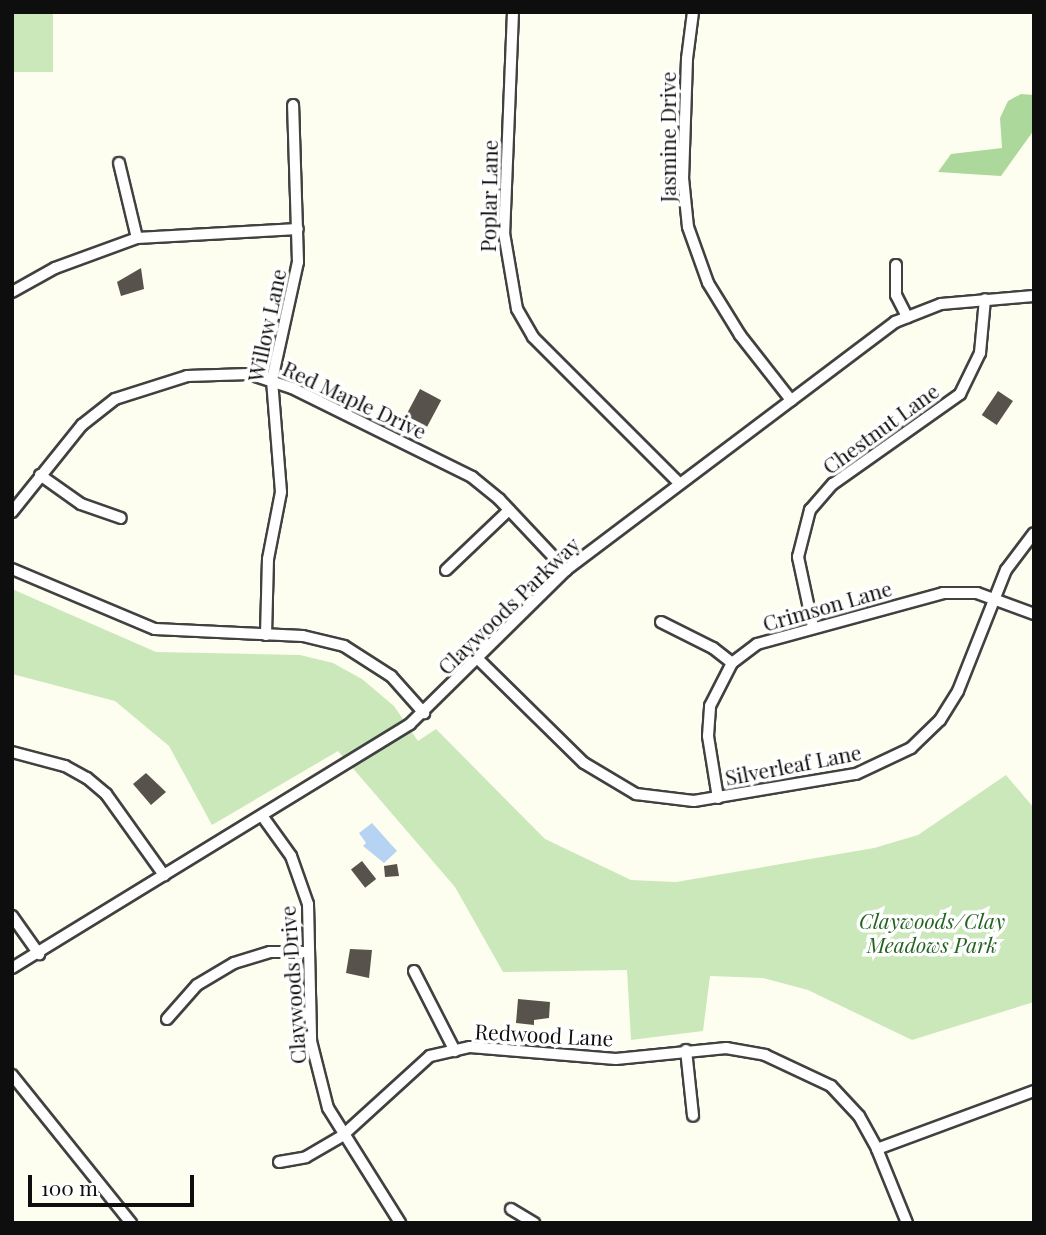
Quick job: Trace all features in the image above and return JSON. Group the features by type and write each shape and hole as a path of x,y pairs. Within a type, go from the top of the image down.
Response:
{"street":[{"name":"Poplar Lane","path":"513,12 504,233 517,309 533,337 678,483"},
{"name":"Jasmine Drive","path":"693,12 687,59 683,178 688,227 708,283 740,335 791,400"},
{"name":"Willow Lane","path":"266,635 268,559 281,492 272,380 296,283 298,229 292,105"},
{"path":"119,163 137,238"},
{"path":"12,292 55,268 137,238 298,229"},
{"path":"896,265 896,295 906,317"},
{"name":"Claywoods Parkway","path":"12,968 263,817 424,713 566,570 678,483 906,317 942,304 1034,296"},
{"name":"Chestnut Lane","path":"813,627 798,557 810,510 832,484 960,394 980,353 985,299"},
{"name":"Red Maple Drive","path":"12,512 82,425 132,390 203,373 272,380 472,477 509,510 566,570"},
{"path":"40,475 81,505 121,519"},
{"path":"446,570 509,510"},
{"name":"Silverleaf Lane","path":"478,659 584,763 616,785 675,801 718,798 856,774 911,748 950,705 1014,555 1034,533"},
{"path":"12,569 155,629 324,640 361,654 391,676 424,713"},
{"name":"Crimson Lane","path":"718,798 707,720 714,691 732,663 757,644 943,593 994,599 1034,614"},
{"path":"661,622 713,648 732,663"},
{"path":"12,752 65,766 96,786 164,875"},
{"name":"Claywoods Drive","path":"263,817 297,868 308,904 311,1041 328,1108 342,1136 400,1223"},
{"path":"12,916 39,954"},
{"path":"167,1019 197,985 234,963 270,952 309,952"},
{"path":"414,971 455,1051"},
{"name":"Redwood Lane","path":"279,1162 306,1157 342,1136 429,1056 494,1048 616,1059 685,1049 726,1048 799,1068 838,1094 859,1116 877,1149 906,1223"},
{"path":"685,1049 694,1116"},
{"path":"12,1075 131,1223"},
{"path":"877,1149 1034,1091"},
{"path":"511,1209 534,1223"}],"green space":[{"path":"12,12 53,12 53,72 12,72"},
{"path":"1021,94 1034,95 1034,130 1001,176 938,172 951,154 1002,148 1000,118 1008,101"},
{"name":"Claywoods/Clay Meadows Park","path":"12,589 156,652 300,655 333,663 362,679 394,706 418,741 436,729 545,839 631,880 676,882 874,848 918,835 1006,775 1034,808 1034,1002 912,1040 808,990 763,978 710,976 703,1031 631,1040 627,970 503,972 455,887 338,751 212,825 169,746 115,701 12,674"}],"water":[{"path":"372,823 397,851 384,863 363,846 366,843 359,833"}],"building":[{"path":"141,268 144,289 121,296 117,282"},
{"path":"420,389 441,400 427,427 406,415"},
{"path":"998,391 1013,401 997,425 982,415"},
{"path":"146,773 166,792 151,805 133,784"},
{"path":"362,861 376,879 365,888 351,870"},
{"path":"397,864 399,876 385,877 384,866"},
{"path":"350,949 372,950 369,978 346,973"},
{"path":"518,999 550,1002 549,1018 534,1020 534,1025 516,1023"}]}
